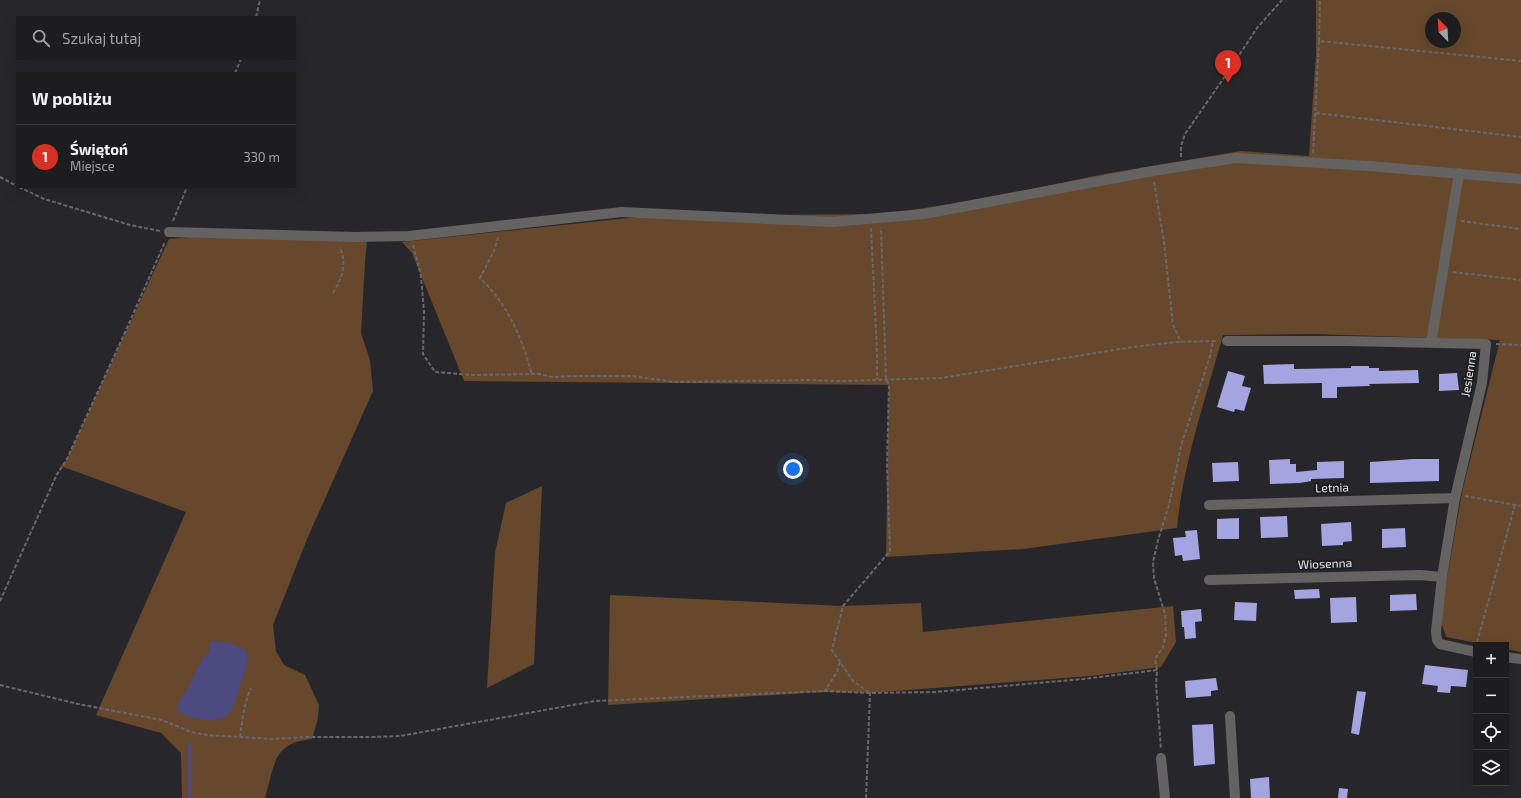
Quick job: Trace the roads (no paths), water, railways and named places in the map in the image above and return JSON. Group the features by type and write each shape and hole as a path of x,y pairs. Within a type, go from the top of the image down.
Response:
{"street":[{"path":"169,232 336,236 409,236 622,212 832,222 876,219 924,214 1153,171 1234,158 1312,162 1521,179"},
{"path":"1431,343 1459,173"},
{"name":"Jesienna","path":"1227,340 1486,344 1482,383 1456,496 1436,618 1437,640 1440,644 1473,651"},
{"name":"Letnia","path":"1209,505 1456,496"},
{"name":"Wiosenna","path":"1208,580 1420,575 1442,577"},
{"path":"1509,657 1521,659"},
{"path":"1230,716 1235,798"},
{"path":"1161,758 1164,798"}],"waterway":[{"path":"190,744 190,798"}],"place":[{"name":"Świętoń","path":"1228,83"}]}
